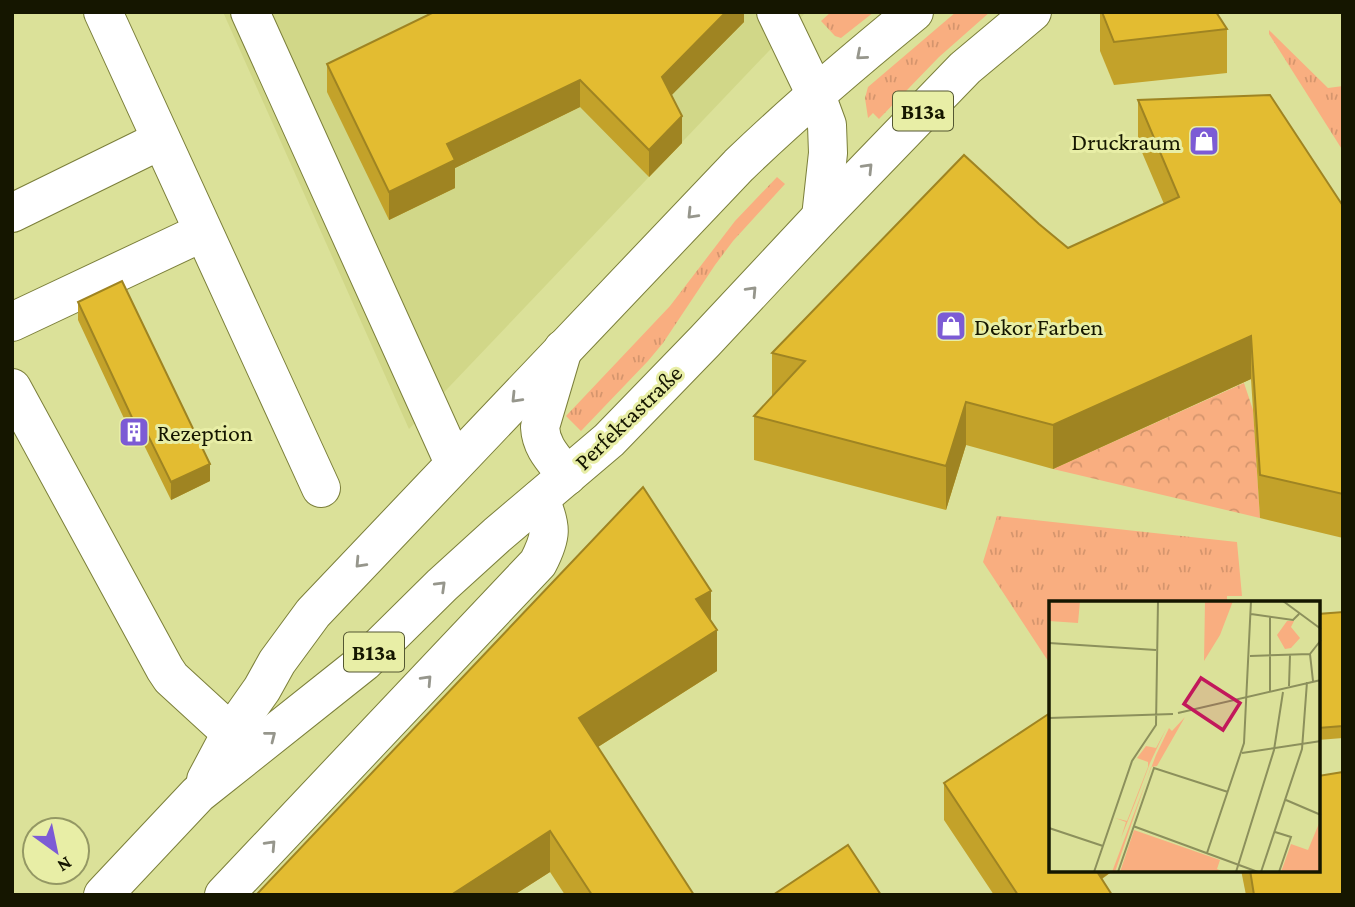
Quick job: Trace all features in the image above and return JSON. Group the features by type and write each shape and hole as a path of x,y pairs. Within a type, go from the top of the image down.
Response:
{"main road":[{"path":"103,12 321,488"},
{"path":"250,12 454,463"},
{"path":"776,12 816,95 827,125 829,138 821,217"},
{"name":"Perfektastraße","path":"198,794 231,733 313,613 739,165 866,50 914,12"},
{"name":"Perfektastraße","path":"103,895 198,794 364,662 497,535 609,440 965,68 1032,12"},
{"path":"12,213 161,140"},
{"path":"12,322 203,232"},
{"path":"224,895 538,563 547,545 550,529 548,517 554,487 540,427 563,349"},
{"path":"12,388 171,678 231,733"}],"shaded area":[{"path":"223,12 806,12 409,429"}],"green space":[{"path":"831,12 874,12 841,38 835,36 821,21"},
{"path":"956,12 990,12 939,57 879,119 873,113 868,118 865,98 868,87"},
{"path":"1269,30 1328,88 1343,86 1343,151 1269,34"},
{"path":"777,177 785,184 733,241 663,343 581,431 566,416 670,306 735,221"},
{"path":"1244,383 1253,410 1260,518 1053,469"},
{"path":"997,516 1237,542 1242,596 1227,596 1227,601 1049,601 1049,662 983,562"}],"building":[{"path":"434,12 726,12 662,77 682,116 649,150 580,80 447,144 455,160 389,192 327,64"},
{"path":"1102,12 1216,12 1227,29 1114,42"},
{"path":"1270,95 1343,206 1343,494 1260,475 1251,336 1053,425 966,402 946,466 754,416 805,361 772,353 964,155 1068,248 1179,197 1138,100"},
{"path":"122,281 210,464 171,482 141,421 135,424 78,302"},
{"path":"643,487 711,591 696,599 717,630 579,718 694,895 592,895 550,831 451,895 256,895"},
{"path":"1343,612 1343,726 1320,728 1320,614"},
{"path":"1049,714 1049,872 1097,872 1112,895 1018,895 944,783"},
{"path":"1343,772 1343,895 1254,895 1250,872 1320,872 1320,776"},
{"path":"848,845 881,895 773,895"}],"place":[{"name":"Druckraum","path":"1204,141"},
{"name":"Dekor Farben","path":"951,326"},
{"name":"Rezeption","path":"134,432"}]}
